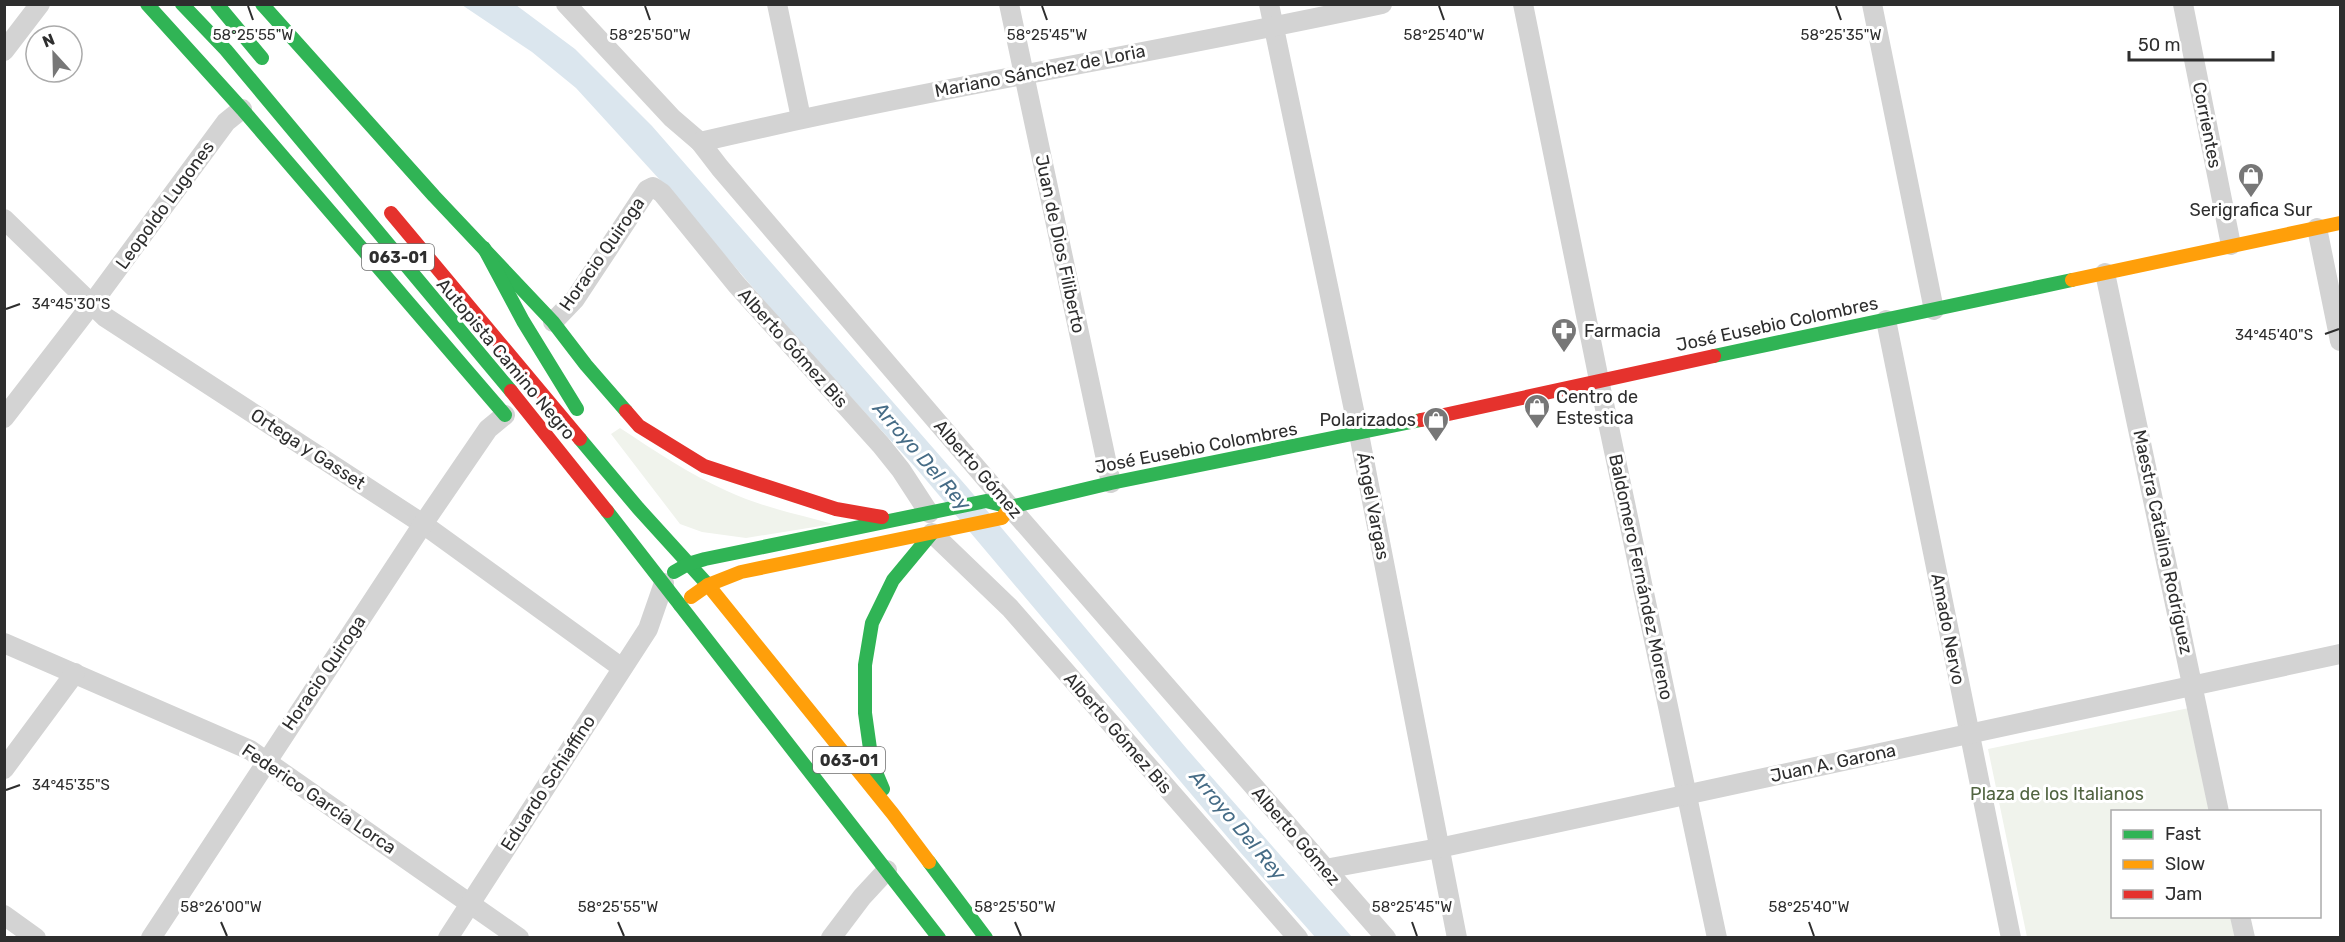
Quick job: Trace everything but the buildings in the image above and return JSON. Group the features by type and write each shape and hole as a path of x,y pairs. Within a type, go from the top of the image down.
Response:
{"main road":[{"path":"147,4 242,109 509,419"},
{"name":"Autopista Camino Negro","path":"182,4 226,50 610,513 680,605"},
{"path":"217,4 270,69"},
{"path":"262,4 297,45 553,322 639,426 704,466 836,509 895,519"},
{"name":"Autopista Camino Negro","path":"385,206 638,507 708,585"},
{"name":"José Eusebio Colombres","path":"680,605 708,585 741,572 953,528 1112,483 1359,435 1599,380 2340,223"},
{"path":"484,248 523,321 638,507"},
{"path":"572,489 610,513"},
{"name":"José Eusebio Colombres","path":"664,583 673,573 688,564 895,519 986,501 1006,512"},
{"path":"893,814 872,763 865,713 865,665 872,622 893,580 932,533"},
{"name":"063-01","path":"708,585 893,814 986,938"},
{"name":"063-01","path":"680,605 939,938"}],"street":[{"path":"4,51 40,4"},
{"name":"Alberto Gómez","path":"566,4 672,118 700,141 1006,512 1386,938"},
{"path":"777,4 801,118"},
{"name":"Juan de Dios Filiberto","path":"1009,4 1112,483"},
{"name":"Ángel Vargas","path":"1269,4 1359,435 1456,938"},
{"name":"Mariano Sánchez de Loria","path":"700,141 1024,73 1273,28 1382,4"},
{"name":"Baldomero Fernández Moreno","path":"1523,4 1599,380 1717,938"},
{"path":"1872,4 1934,310"},
{"name":"Corrientes","path":"2183,4 2231,245"},
{"name":"Leopoldo Lugones","path":"4,418 226,122 242,109"},
{"name":"Horacio Quiroga","path":"553,322 574,298 647,190 653,187"},
{"name":"Alberto Gómez Bis","path":"653,187 662,193 736,284 881,446 936,512"},
{"name":"Ortega y Gasset","path":"4,219 105,317 423,524 622,668"},
{"path":"2317,228 2340,341"},
{"name":"Maestra Catalina Rodríguez","path":"2105,273 2219,810"},
{"name":"Amado Nervo","path":"1886,320 2011,938"},
{"name":"Horacio Quiroga","path":"151,938 488,429 509,419"},
{"name":"Alberto Gómez Bis","path":"932,533 1010,608 1299,938"},
{"name":"Eduardo Schiaffino","path":"448,938 648,629 664,583"},
{"name":"Eduardo Schiaffino","path":"648,629 680,605"},
{"name":"Federico García Lorca","path":"4,643 250,750 519,938"},
{"name":"Juan A. Garona","path":"1325,869 1439,848 2340,654"},
{"path":"4,769 75,673"},
{"path":"831,938 862,897 887,870"},
{"path":"4,915 36,938"},
{"path":"2241,918 2245,938"}],"green space":[{"path":"620,428 686,470 740,497 833,524 746,538 702,532 680,524 611,434"},
{"name":"Plaza de los Italianos","path":"2189,708 2211,810 2111,810 2111,918 2232,918 2237,937 2027,937 1988,749"}],"water":[{"name":"Arroyo Del Rey","path":"462,5 516,5 575,49 652,126 968,488 1187,749 1352,937 1315,937 1240,852 916,468 792,333 660,180 576,88 532,52"}],"traffic: fast":[{"path":"147,4 242,109 505,415"},
{"path":"182,4 226,50 511,391"},
{"path":"217,4 262,58"},
{"path":"262,4 434,196 553,322 626,411"},
{"path":"484,248 523,321 577,409"},
{"path":"1714,356 2072,280"},
{"path":"674,572 688,564 705,559 986,501 1010,507 1111,483 1421,420"},
{"path":"580,439 638,508 708,585"},
{"path":"607,511 680,605"},
{"path":"883,789 872,763 865,713 865,665 872,623 893,580 932,533"},
{"path":"680,605 939,938"},
{"path":"929,862 986,938"}],"traffic: slow":[{"path":"2072,280 2340,223"},
{"path":"691,597 708,585 741,572 1002,518 1010,507"},
{"path":"708,585 929,862"}],"traffic: jam":[{"path":"391,213 580,439"},
{"path":"1421,420 1714,356"},
{"path":"511,391 607,511"},
{"path":"626,411 639,426 704,466 836,509 882,517"}],"place":[{"name":"Serigrafica Sur","path":"2251,199"},
{"name":"Farmacia","path":"1564,354"},
{"name":"Centro de Estestica","path":"1537,430"},
{"name":"Polarizados","path":"1436,443"}]}
